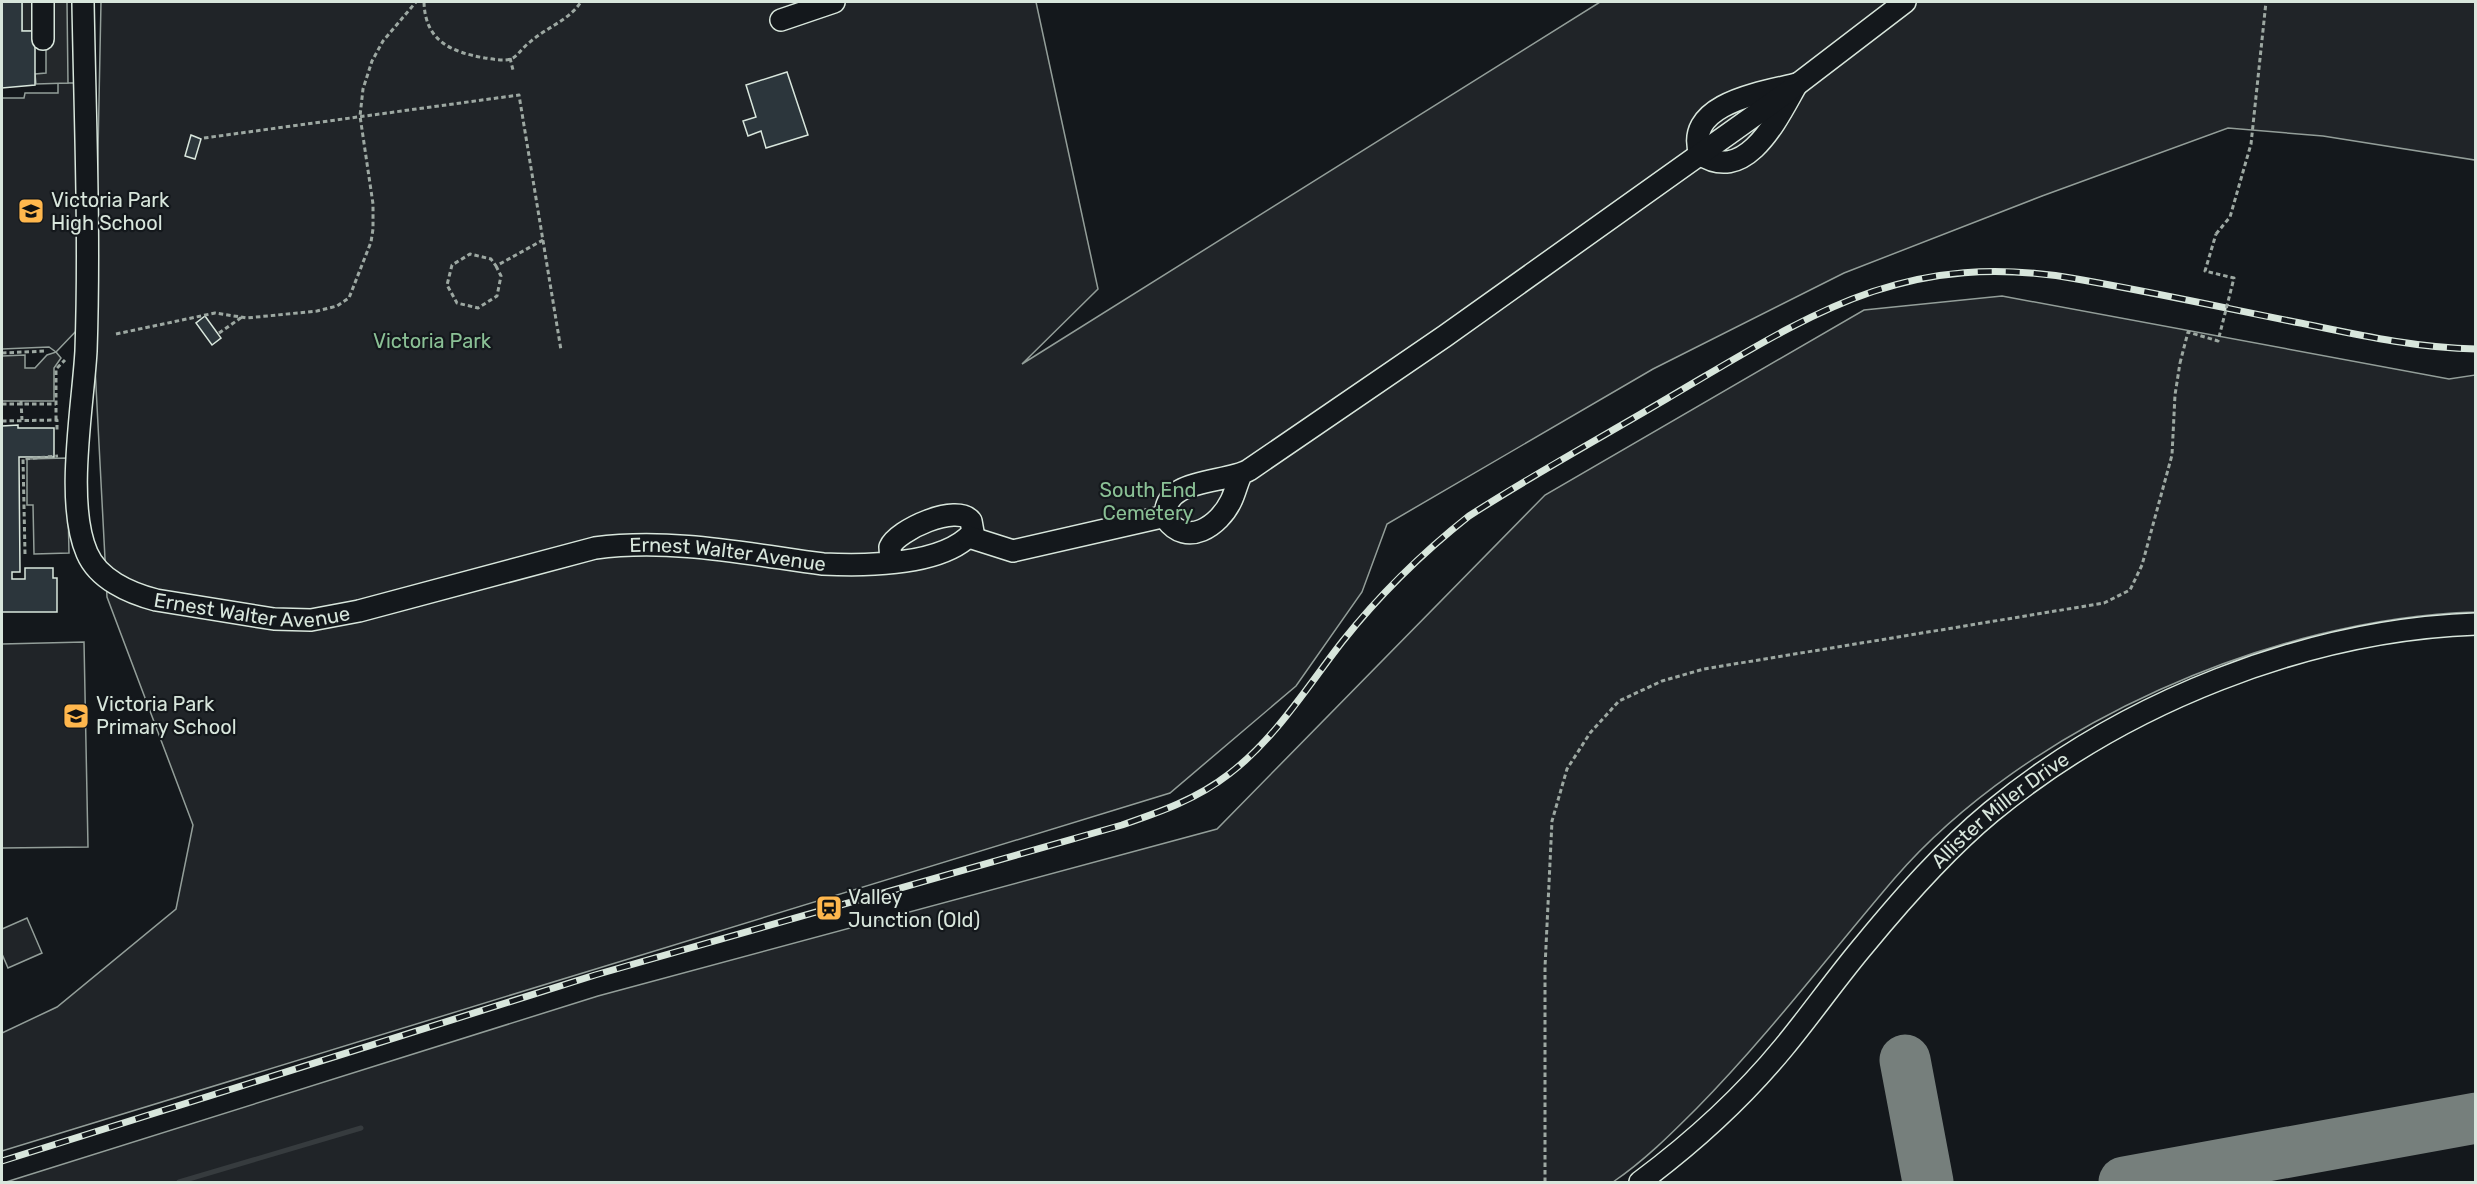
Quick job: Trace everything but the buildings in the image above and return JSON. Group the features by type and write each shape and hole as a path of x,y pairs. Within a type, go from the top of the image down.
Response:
{"street":[{"path":"43,2 44,39"},
{"name":"Ernest Walter Avenue","path":"83,2 86,349 77,475 78,506 84,545 100,574 140,596 156,600 274,619 311,620 359,611 595,548 620,545 703,547 823,564 891,562 944,551 970,535"},
{"path":"781,20 834,2"},
{"path":"1700,154 1697,145 1699,131 1706,120 1719,108 1744,98 1797,84 1905,2"},
{"path":"1700,154 1721,162 1750,153 1785,108 1797,84"},
{"path":"1241,475 1222,514 1202,531 1179,532 1172,527 1166,516 1168,504 1184,488 1241,475 1444,336 1700,154"},
{"path":"891,562 889,552 892,541 917,526 958,513 968,517 973,527 970,535 1014,551 1166,516"},
{"name":"Allister Miller Drive","path":"1640,1182 1687,1144 1782,1049 1864,944 1931,869 1990,813 2044,772 2093,740 2163,704 2216,681 2307,650 2375,634 2429,626 2475,624"}],"path":[{"path":"116,334 215,313 242,317 317,311 344,303 353,291 371,242 373,215 360,116 363,89 377,51 416,2"},
{"path":"424,2 430,30 444,46 477,57 510,58 530,41 563,21 581,2"},
{"path":"1545,1182 1545,967 1552,821 1567,769 1590,733 1619,701 1662,681 1704,669 2104,603 2130,590 2142,565 2166,486 2172,455 2175,395 2188,332 2218,340 2234,278 2205,271 2217,234 2230,217 2251,144 2266,2"},
{"path":"510,58 513,70"},
{"path":"204,138 519,95 561,350"},
{"path":"496,266 543,240"},
{"path":"470,254 491,259 496,266 501,276 496,296 478,308 458,303 447,285 452,265 470,254"},
{"path":"219,333 242,317"},
{"path":"57,439 56,369 63,361 86,349"},
{"path":"2,353 46,351"},
{"path":"2,404 21,402 56,404"},
{"path":"21,402 22,421"},
{"path":"2,421 56,420"},
{"path":"25,554 23,459 58,458 58,448"}],"green space":[{"name":"Victoria Park","path":"101,2 1036,2 1098,289 1022,364 1600,2 2475,2 2475,160 2323,136 2228,128 2042,196 1844,273 1653,369 1387,524 1362,592 1296,686 1170,793 2,1151 2,1033 57,1007 176,909 193,825 107,597 94,348"},
{"name":"Victoria Park High School","path":"58,83 79,83 79,328 56,352 49,347 2,349 2,98 24,98 25,93 58,93"},
{"path":"2002,296 2449,379 2475,375 2475,612 2398,619 2318,635 2238,659 2159,690 2083,728 2013,773 1949,824 1894,879 1723,1081 1657,1147 1613,1182 6,1182 598,996 1217,829 1545,495 1864,310"},
{"path":"67,458 69,553 34,554 33,505 27,505 27,459"},
{"path":"84,642 88,847 2,848 2,644"},
{"path":"27,918 42,953 8,968 2,954 2,929"}],"shaded area":[{"path":"22,2 67,2 68,83 36,84 35,74 46,73 46,43 34,31 22,31"},
{"path":"56,352 61,358 54,368 54,401 2,401 2,356 25,355 25,368 35,368 47,355"}],"waterway":[{"path":"179,1182 361,1128"}],"taxiway":[{"path":"1905,1060 1928,1182"},
{"path":"2124,1182 2476,1118"}],"railway":[{"path":"2,1161 595,975 1122,825 1178,804 1217,783 1246,760 1290,712 1371,607 1434,545 1469,516 1543,470 1766,341 1812,317 1858,297 1906,282 1956,273 2011,272 2102,283 2395,341 2435,347 2476,349"}],"place":[{"name":"Victoria Park High School","path":"31,211"},
{"name":"Victoria Park Primary School","path":"76,716"},
{"name":"Valley Junction (Old)","path":"829,908"}],"park label":[{"name":"South End Cemetery","path":"1148,502"}]}
